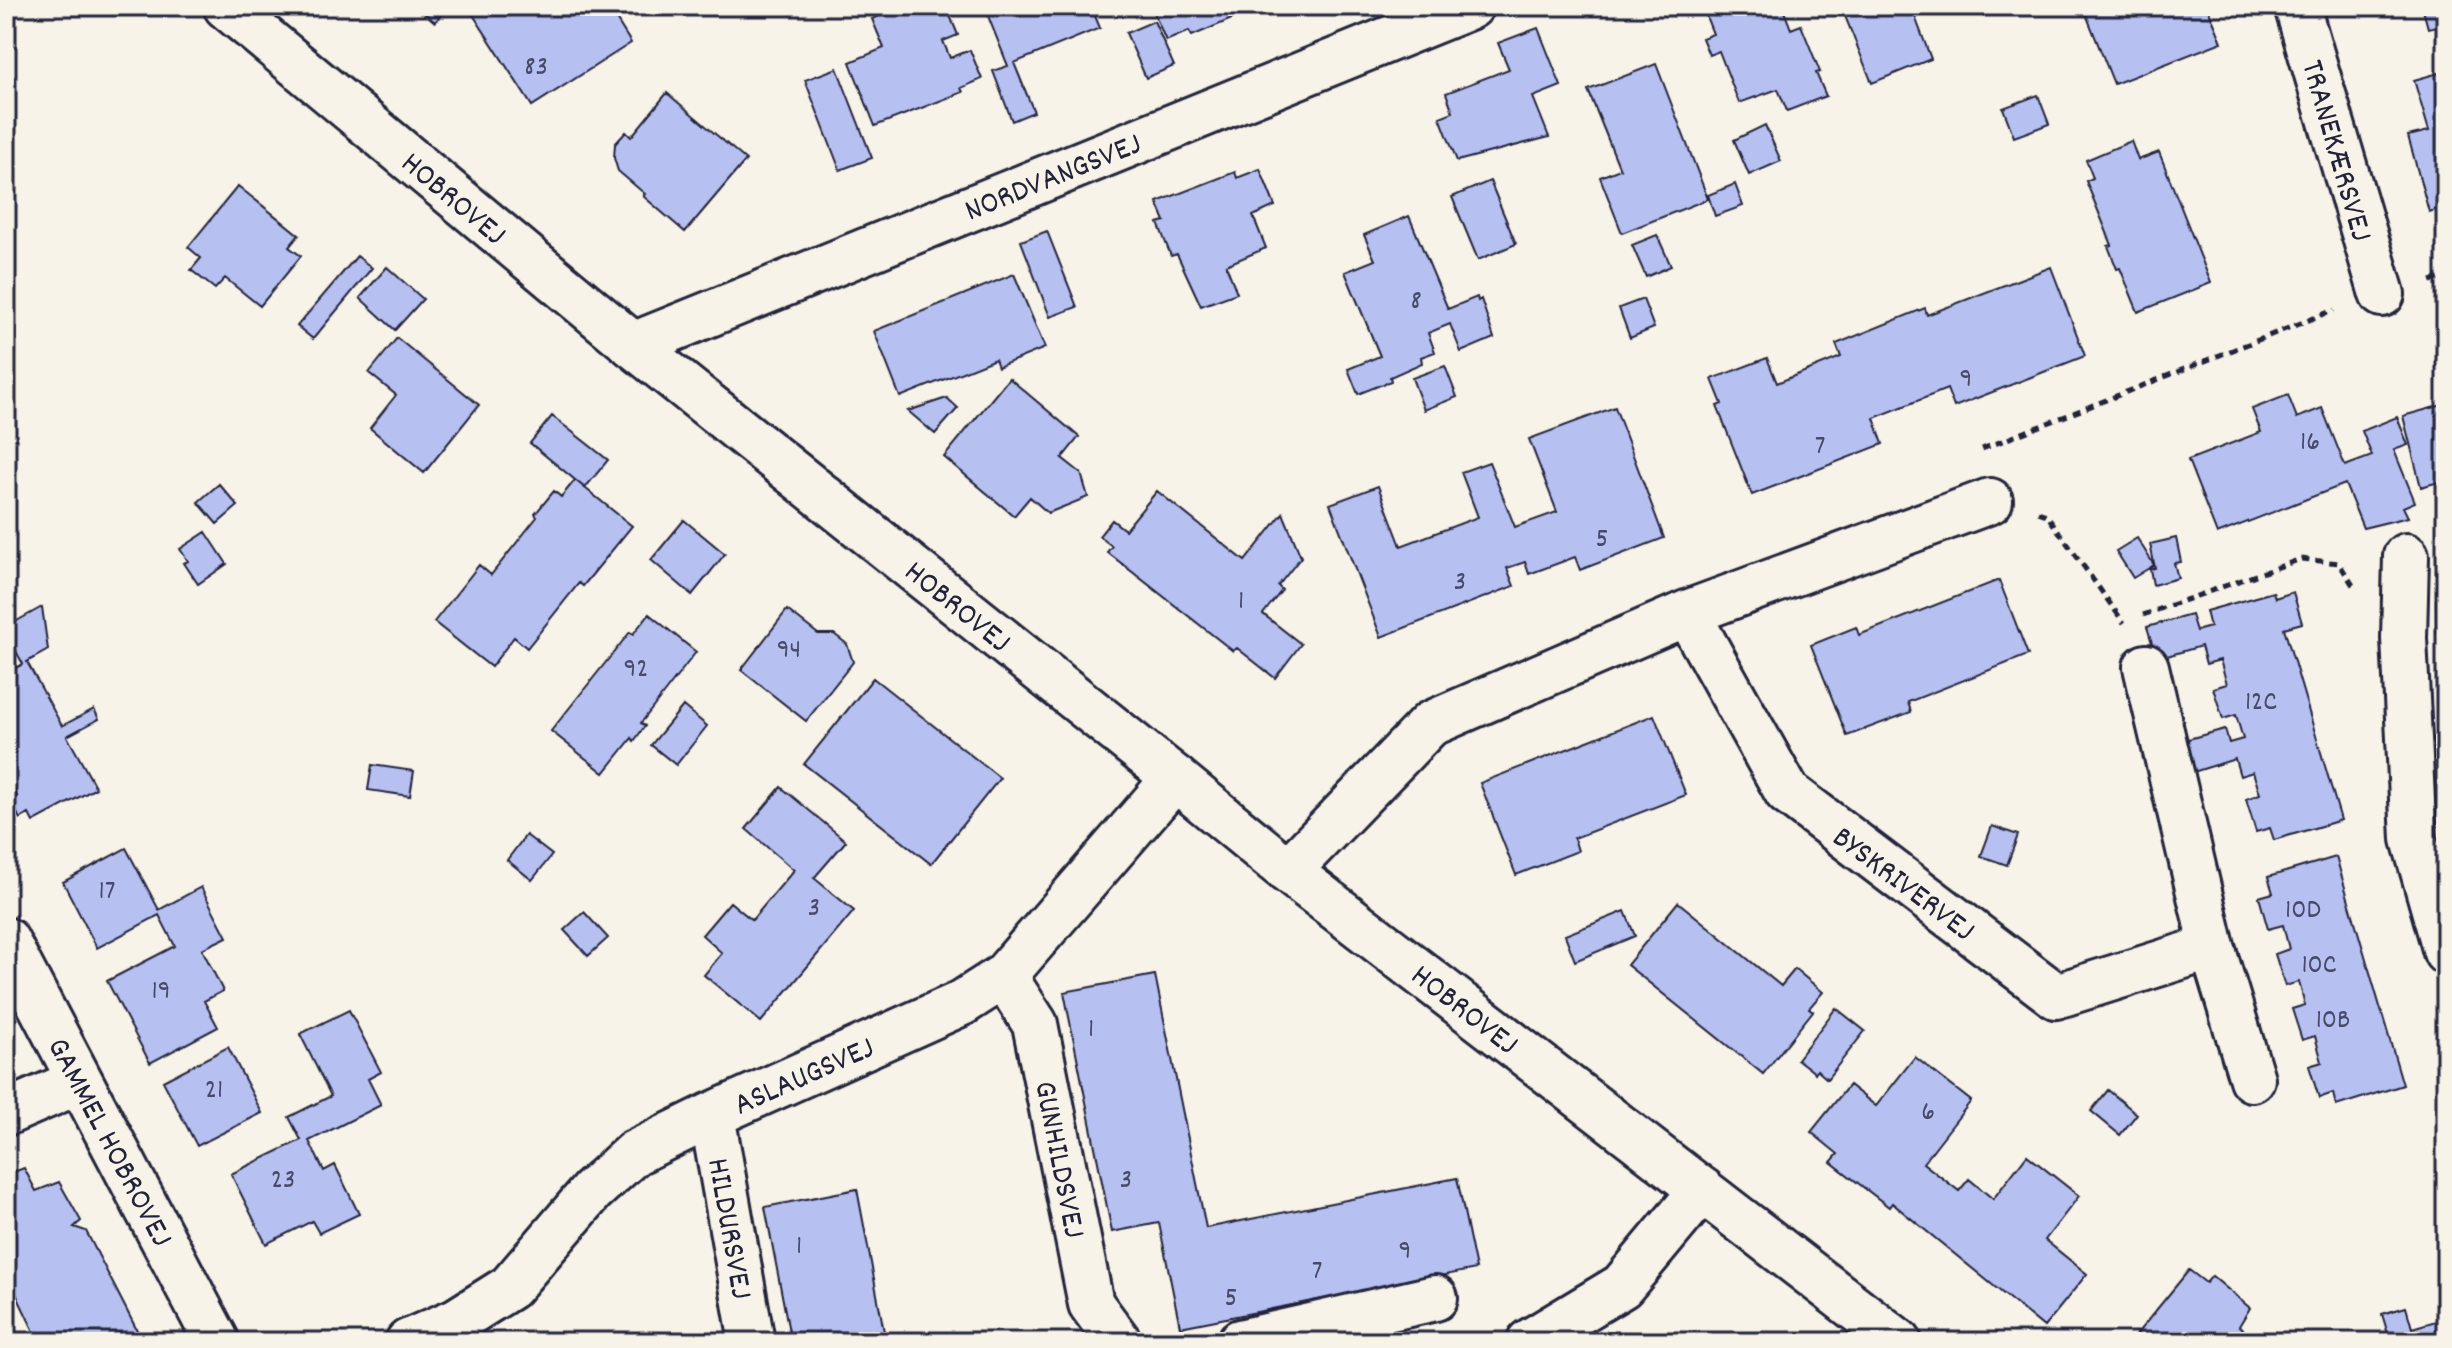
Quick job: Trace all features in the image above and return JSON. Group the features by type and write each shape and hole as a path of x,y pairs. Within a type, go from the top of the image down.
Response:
{"street":[{"name":"HOBROVEJ","path":"226,6 633,345 1288,871 1899,1342"},
{"name":"NORDVANGSVEJ","path":"633,345 1471,6"},
{"name":"TRANEKÆRSVEJ","path":"2297,6 2382,294"},
{"path":"1288,871 1430,724 1687,613 1990,501"},
{"path":"2406,556 2404,638 2414,839 2446,952"},
{"name":"BYSKRIVERVEJ","path":"1687,613 1787,792 2056,996 2212,947"},
{"path":"2146,667 2212,947 2252,1079"},
{"name":"ASLAUGSVEJ","path":"408,1342 456,1321 510,1287 592,1191 634,1153 962,1003 1004,976 1175,778"},
{"name":"GAMMEL HOBROVEJ","path":"6,940 217,1342"},
{"name":"GUNHILDSVEJ","path":"1004,976 1035,1024 1091,1304 1119,1342"},
{"path":"6,1113 80,1081"},
{"name":"HILDURSVEJ","path":"712,1115 752,1342"},
{"path":"1529,1342 1622,1286 1702,1190"},
{"path":"1240,1342 1435,1298"}],"path":[{"path":"2146,667 2123,622 2047,515 1990,501 1977,451 2331,311 2446,277"},
{"path":"2138,616 2301,559 2339,563 2376,621 2404,638"}],"building":[{"path":"416,6 449,6 435,22"},
{"path":"476,6 608,6 631,43 532,106 470,10"},
{"path":"904,6 946,6 958,35 943,41 950,58 970,50 982,79 961,88 963,92 875,126 850,62 884,48 872,19"},
{"path":"984,6 1091,6 1100,28 1014,63 1034,112 1012,121 993,71 1008,66"},
{"path":"1151,6 1262,6 1192,36 1189,31 1166,41"},
{"path":"1702,6 1782,6 1791,29 1801,25 1826,96 1787,111 1778,89 1739,103 1719,51 1709,55 1702,38 1713,34"},
{"path":"1841,6 1911,6 1931,59 1872,83"},
{"path":"2105,6 2207,6 2222,42 2114,84 2086,14"},
{"path":"2374,6 2401,6 2376,13"},
{"path":"2422,6 2446,6 2446,24 2428,28"},
{"path":"1154,21 1174,66 1146,78 1126,33"},
{"path":"1538,28 1561,86 1533,97 1549,137 1457,161 1440,117 1453,112 1446,93 1509,69 1498,43"},
{"path":"1656,64 1708,199 1622,233 1600,177 1620,169 1588,90"},
{"path":"837,68 872,158 840,170 805,80"},
{"path":"2446,71 2446,207 2429,212 2408,136 2429,131 2414,80"},
{"path":"667,93 746,160 685,232 618,171 614,158 615,144 626,132 631,137"},
{"path":"2038,95 2049,124 2014,137 2003,108"},
{"path":"1765,125 1781,161 1749,175 1734,140"},
{"path":"2131,141 2138,160 2159,152 2211,283 2138,312 2120,268 2117,269 2108,246 2112,245 2086,181 2093,178 2086,160"},
{"path":"1260,169 1275,206 1253,216 1266,248 1226,265 1237,293 1201,306 1177,254 1171,256 1158,223 1165,221 1157,202 1235,172 1237,178"},
{"path":"1490,181 1516,244 1478,260 1452,197"},
{"path":"1735,184 1743,206 1715,216 1708,195"},
{"path":"238,186 299,235 289,247 301,256 260,306 225,278 215,289 191,270 201,258 188,247"},
{"path":"1409,216 1448,309 1477,297 1478,301 1481,299 1494,338 1461,352 1450,324 1428,333 1435,352 1421,357 1422,363 1390,377 1391,381 1358,394 1348,369 1380,356 1345,272 1375,260 1364,235"},
{"path":"1047,231 1077,307 1050,317 1021,241"},
{"path":"1657,235 1671,266 1646,277 1632,245"},
{"path":"357,256 372,268 313,339 297,326"},
{"path":"387,267 423,299 395,330 360,298"},
{"path":"2051,267 2085,356 1954,407 1947,389 1874,418 1883,444 1752,495 1717,406 1722,404 1712,379 1767,358 1777,383 1841,357 1836,344 1925,308 1927,315"},
{"path":"1014,274 1045,348 998,367 995,359 900,397 874,331"},
{"path":"1643,299 1654,328 1630,338 1619,308"},
{"path":"397,338 479,405 424,473 370,428 396,395 369,373"},
{"path":"1445,366 1457,397 1424,410 1412,378"},
{"path":"1009,378 1079,437 1062,458 1081,473 1088,497 1048,513 1030,497 1014,516 944,457"},
{"path":"2288,395 2297,418 2322,408 2345,466 2372,456 2362,431 2397,417 2408,445 2394,450 2415,502 2403,507 2408,517 2363,528 2345,484 2217,534 2188,460 2261,432 2252,409"},
{"path":"947,398 958,408 935,434 908,411"},
{"path":"2446,404 2446,480 2421,487 2403,416"},
{"path":"1615,407 1664,538 1580,570 1575,557 1529,574 1525,562 1507,568 1514,586 1381,637 1330,504 1378,486 1401,546 1478,517 1461,472 1489,462 1515,527 1557,512 1529,439"},
{"path":"552,416 608,460 585,488 530,443"},
{"path":"575,480 632,526 583,586 579,583 527,648 514,637 491,667 434,622 479,565 491,575 554,491 561,497"},
{"path":"219,484 238,506 217,524 198,502"},
{"path":"1157,491 1245,561 1283,513 1301,557 1278,586 1282,590 1263,614 1301,644 1275,678 1237,648 1233,651 1107,552 1112,546 1099,536 1112,520 1125,530"},
{"path":"684,520 725,554 692,595 651,560"},
{"path":"206,532 227,564 198,584 184,563 188,561 180,549"},
{"path":"2137,538 2154,565 2133,578 2116,551"},
{"path":"2176,538 2181,562 2174,563 2178,578 2153,585 2150,569 2155,568 2150,544"},
{"path":"1999,580 2028,655 1908,702 1911,712 1847,736 1811,645 1856,627 1859,635"},
{"path":"2273,592 2275,598 2293,592 2302,623 2284,628 2341,820 2274,840 2270,828 2256,832 2246,799 2260,794 2253,772 2240,776 2235,759 2190,773 2181,741 2225,729 2229,743 2243,739 2236,715 2223,719 2213,688 2227,684 2220,660 2206,664 2201,646 2157,659 2147,627 2191,615 2196,631 2210,627 2206,611"},
{"path":"2446,599 2446,634 2437,634 2436,600"},
{"path":"42,607 48,650 27,662 62,726 94,709 99,719 67,736 96,788 33,822 29,814 20,819 10,800 17,796 6,776 6,673 23,664 6,633 6,627"},
{"path":"787,610 818,634 834,634 847,644 853,662 806,721 741,670"},
{"path":"649,614 696,652 641,723 645,726 634,741 632,738 604,773 551,731 630,632 633,634"},
{"path":"873,678 1000,778 931,864 804,764"},
{"path":"683,706 707,726 676,765 651,745"},
{"path":"1654,715 1686,795 1574,838 1578,851 1516,875 1480,783"},
{"path":"372,765 414,771 410,796 368,790"},
{"path":"781,787 846,841 814,878 854,911 761,1022 704,975 722,953 702,935 730,902 752,920 794,870 746,829"},
{"path":"1992,826 2018,835 2007,865 1981,856"},
{"path":"526,835 552,855 532,880 507,860"},
{"path":"126,848 159,910 201,887 227,937 202,949 223,991 204,1001 218,1027 150,1063 107,981 175,946 159,915 97,948 63,882"},
{"path":"2336,857 2403,1085 2336,1106 2333,1093 2319,1098 2309,1066 2322,1062 2315,1036 2302,1040 2292,1009 2305,1005 2299,982 2285,986 2275,954 2289,949 2283,925 2268,929 2259,897 2273,893 2268,877"},
{"path":"1678,902 1781,986 1795,969 1823,992 1809,1008 1813,1011 1763,1074 1627,965"},
{"path":"1625,911 1635,936 1575,961 1565,935"},
{"path":"584,912 608,938 588,956 564,930"},
{"path":"1155,975 1206,1228 1457,1178 1476,1269 1180,1327 1159,1223 1112,1232 1064,992"},
{"path":"1836,1008 1865,1031 1827,1079 1797,1059"},
{"path":"349,1010 381,1072 368,1079 381,1105 309,1141 324,1171 335,1165 359,1214 319,1233 312,1221 266,1244 231,1174 301,1140 289,1117 331,1096 300,1034"},
{"path":"228,1047 262,1113 197,1146 163,1081"},
{"path":"1915,1057 1971,1101 1923,1163 1959,1191 1969,1179 1993,1199 2027,1155 2079,1196 2045,1240 2087,1274 2044,1327 1892,1203 1889,1207 1831,1162 1838,1154 1811,1132 1849,1085 1876,1106"},
{"path":"2108,1090 2137,1114 2120,1135 2091,1111"},
{"path":"24,1168 36,1191 59,1182 81,1221 74,1227 86,1231 143,1342 39,1342 6,1273 6,1175"},
{"path":"857,1189 886,1342 791,1342 765,1207"},
{"path":"2189,1270 2206,1283 2212,1276 2250,1308 2239,1326 2259,1342 2130,1342"},
{"path":"2406,1307 2412,1328 2446,1318 2446,1342 2386,1342 2384,1335 2388,1334 2382,1314"}]}
